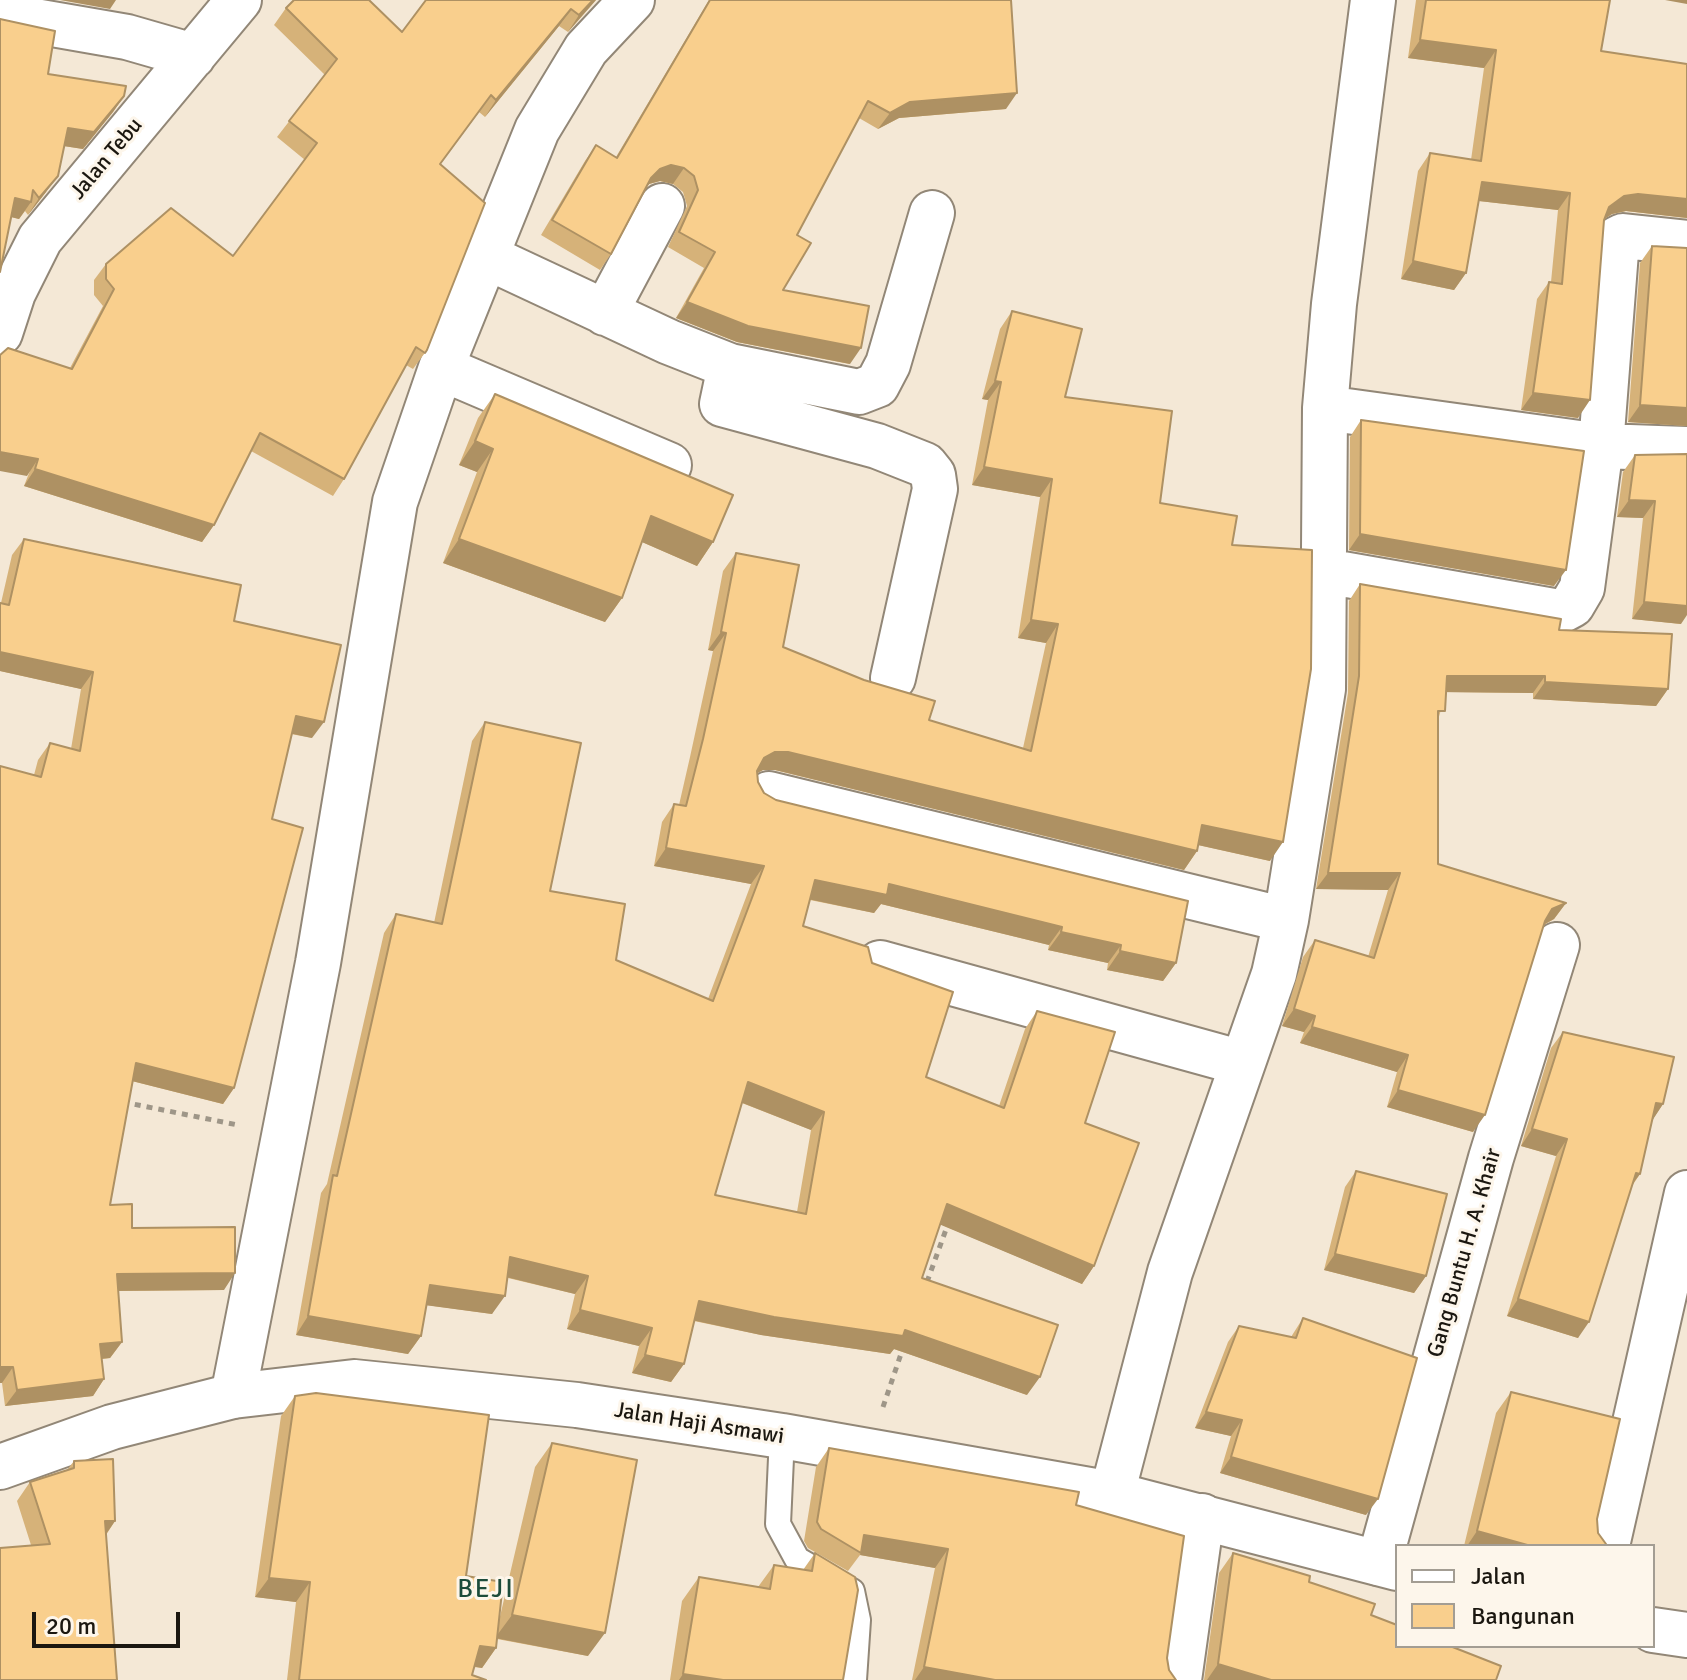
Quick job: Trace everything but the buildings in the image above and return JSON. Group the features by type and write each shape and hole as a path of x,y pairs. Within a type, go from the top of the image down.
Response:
{"street":[{"name":"Jalan Tebu","path":"0,333 13,293 40,239 239,0"},
{"path":"233,1396 357,744 387,543 407,464 441,368 537,130 586,49 632,0"},
{"path":"1112,1494 1170,1272 1274,974 1286,920 1323,689 1325,571 1322,464 1325,408 1336,289 1373,0"},
{"path":"0,15 127,37 193,56"},
{"path":"605,313 662,206"},
{"path":"485,256 605,313 730,366 859,392 877,385 888,364 932,213"},
{"path":"1325,571 1559,612 1572,605 1582,588 1601,446 1617,239 1623,236 1687,243"},
{"path":"730,366 722,404 912,457 933,475 935,489 893,678"},
{"path":"441,368 669,465"},
{"path":"1325,408 1601,446 1687,449"},
{"path":"769,794 1286,920"},
{"name":"Gang Buntu H. A. Khair","path":"1388,1566 1491,1158 1557,945"},
{"path":"880,963 1242,1063"},
{"path":"1607,1544 1687,1193"},
{"name":"Jalan Haji Asmawi","path":"0,1467 112,1427 233,1396 368,1383 522,1398 782,1436 1112,1494 1388,1566"},
{"path":"1179,1680 1202,1516"},
{"path":"1655,1630 1687,1635"}],"lane":[{"path":"782,1436 778,1524 797,1559 852,1591 858,1620 854,1680"}],"path":[{"path":"117,1100 284,1135"},
{"path":"921,1297 953,1213"},
{"path":"868,1451 906,1339"}],"district":[{"name":"BEJI","path":"486,1590"}]}
